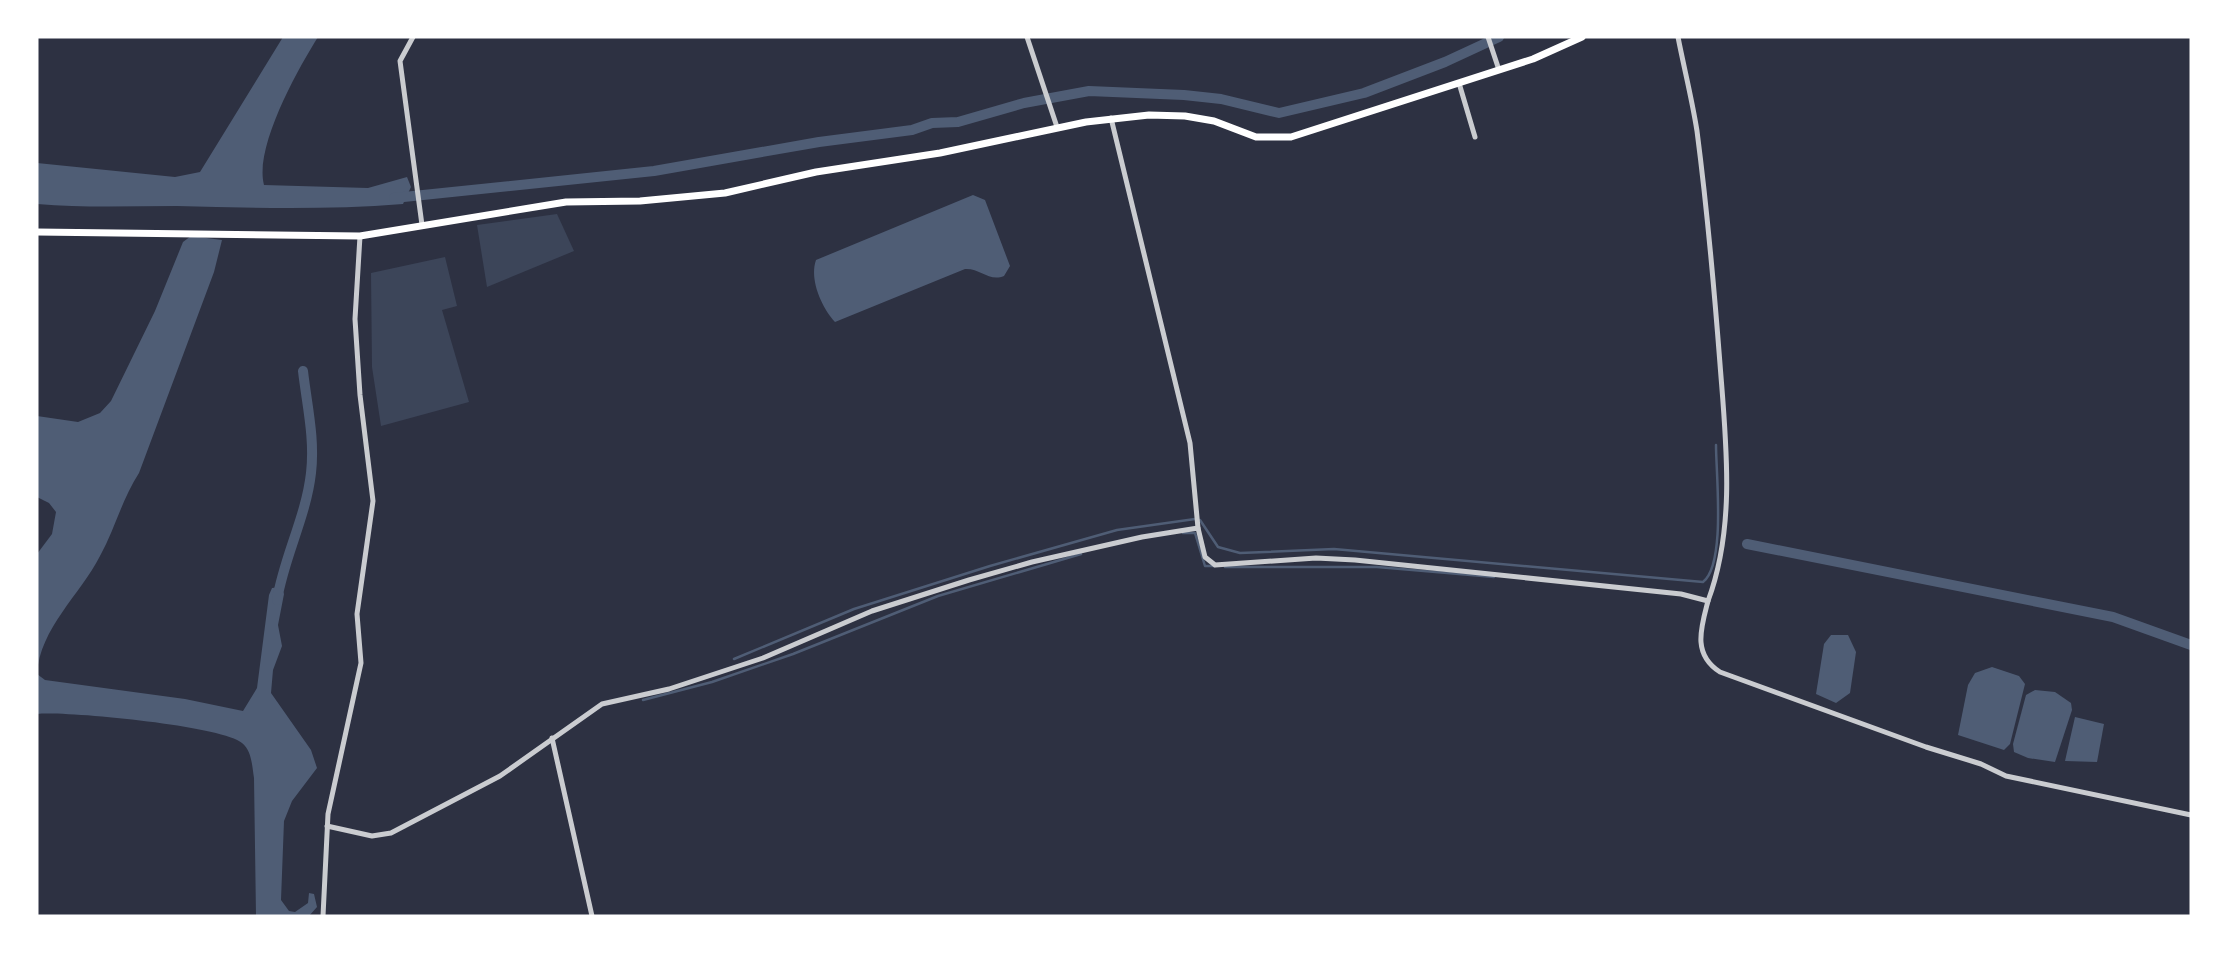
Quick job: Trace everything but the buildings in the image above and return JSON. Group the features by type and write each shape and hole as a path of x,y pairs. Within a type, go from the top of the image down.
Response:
{"main road":[{"path":"37,232 360,236 566,202 640,201 725,192 816,172 940,153 1056,123 1111,118 1185,116 1271,139 1329,126 1499,71 1582,37"}],"street":[{"path":"413,37 400,61 422,225"},
{"path":"1027,37 1045,83 1056,123"},
{"path":"1488,37 1499,71"},
{"path":"1678,37 1696,128 1715,293 1726,443 1725,540 1720,570 1708,601 1701,631 1704,659 1720,671 1926,747 1982,764 2006,776 2191,815"},
{"path":"1459,83 1475,137"},
{"path":"1111,118 1187,431 1195,480 1198,528 1205,557 1216,565 1316,558 1355,560 1681,594 1708,601"},
{"path":"323,916 327,826 361,663 357,614 373,501 360,395 355,319 360,236"},
{"path":"327,826 372,836 391,832 490,782 602,704 669,689 763,658 872,611 1032,562 1142,537 1198,528"},
{"path":"552,738 592,916"}],"shaded area":[{"path":"283,37 318,37 289,88 271,130 265,150 264,185 368,188 407,177 411,187 403,204 290,208 37,204 37,163 175,177 200,172"},
{"path":"973,195 985,200 1010,266 1004,276 994,277 965,269 835,322 818,293 814,276 816,260"},
{"path":"557,214 574,251 487,287 477,225"},
{"path":"191,236 222,240 214,272 139,473 100,556 45,642 37,674 37,554 52,534 56,512 49,503 37,497 37,416 78,422 100,413 111,401 155,311 183,242"},
{"path":"445,257 457,306 442,310 469,402 381,426 372,367 371,273"},
{"path":"281,587 284,594 278,625 282,646 273,670 271,693 311,750 317,768 292,801 284,821 281,900 289,911 295,912 308,903 309,893 314,894 317,907 309,916 256,916 254,778 250,754 242,743 229,737 177,726 110,717 37,714 37,674 45,680 185,699 243,711 257,688 269,595 272,588"},
{"path":"1831,635 1848,635 1856,652 1850,693 1836,703 1816,694 1824,644"},
{"path":"1992,667 2019,676 2025,684 2010,744 2004,750 1958,735 1968,685 1975,673"},
{"path":"2035,690 2055,692 2071,703 2072,710 2055,762 2028,758 2014,752 2013,744 2026,695"},
{"path":"2075,717 2104,724 2097,762 2065,761"}],"waterway":[{"path":"394,198 654,171 819,142 912,130 932,123 958,122 1024,103 1089,91 1221,99 1279,113 1364,93 1445,62 1499,37"},
{"path":"277,600 305,505 311,473 311,435 303,371"},
{"path":"1200,520 1218,547 1240,553 1334,549 1703,582 1715,557 1717,539 1716,445"},
{"path":"734,659 854,609 990,566 1117,530 1195,519"},
{"path":"1183,533 1195,533 1205,566 1215,566"},
{"path":"1747,544 2113,617 2191,645"},
{"path":"643,700 712,682 793,654 938,596 1081,554"},
{"path":"1225,567 1377,567 1494,577"}]}
